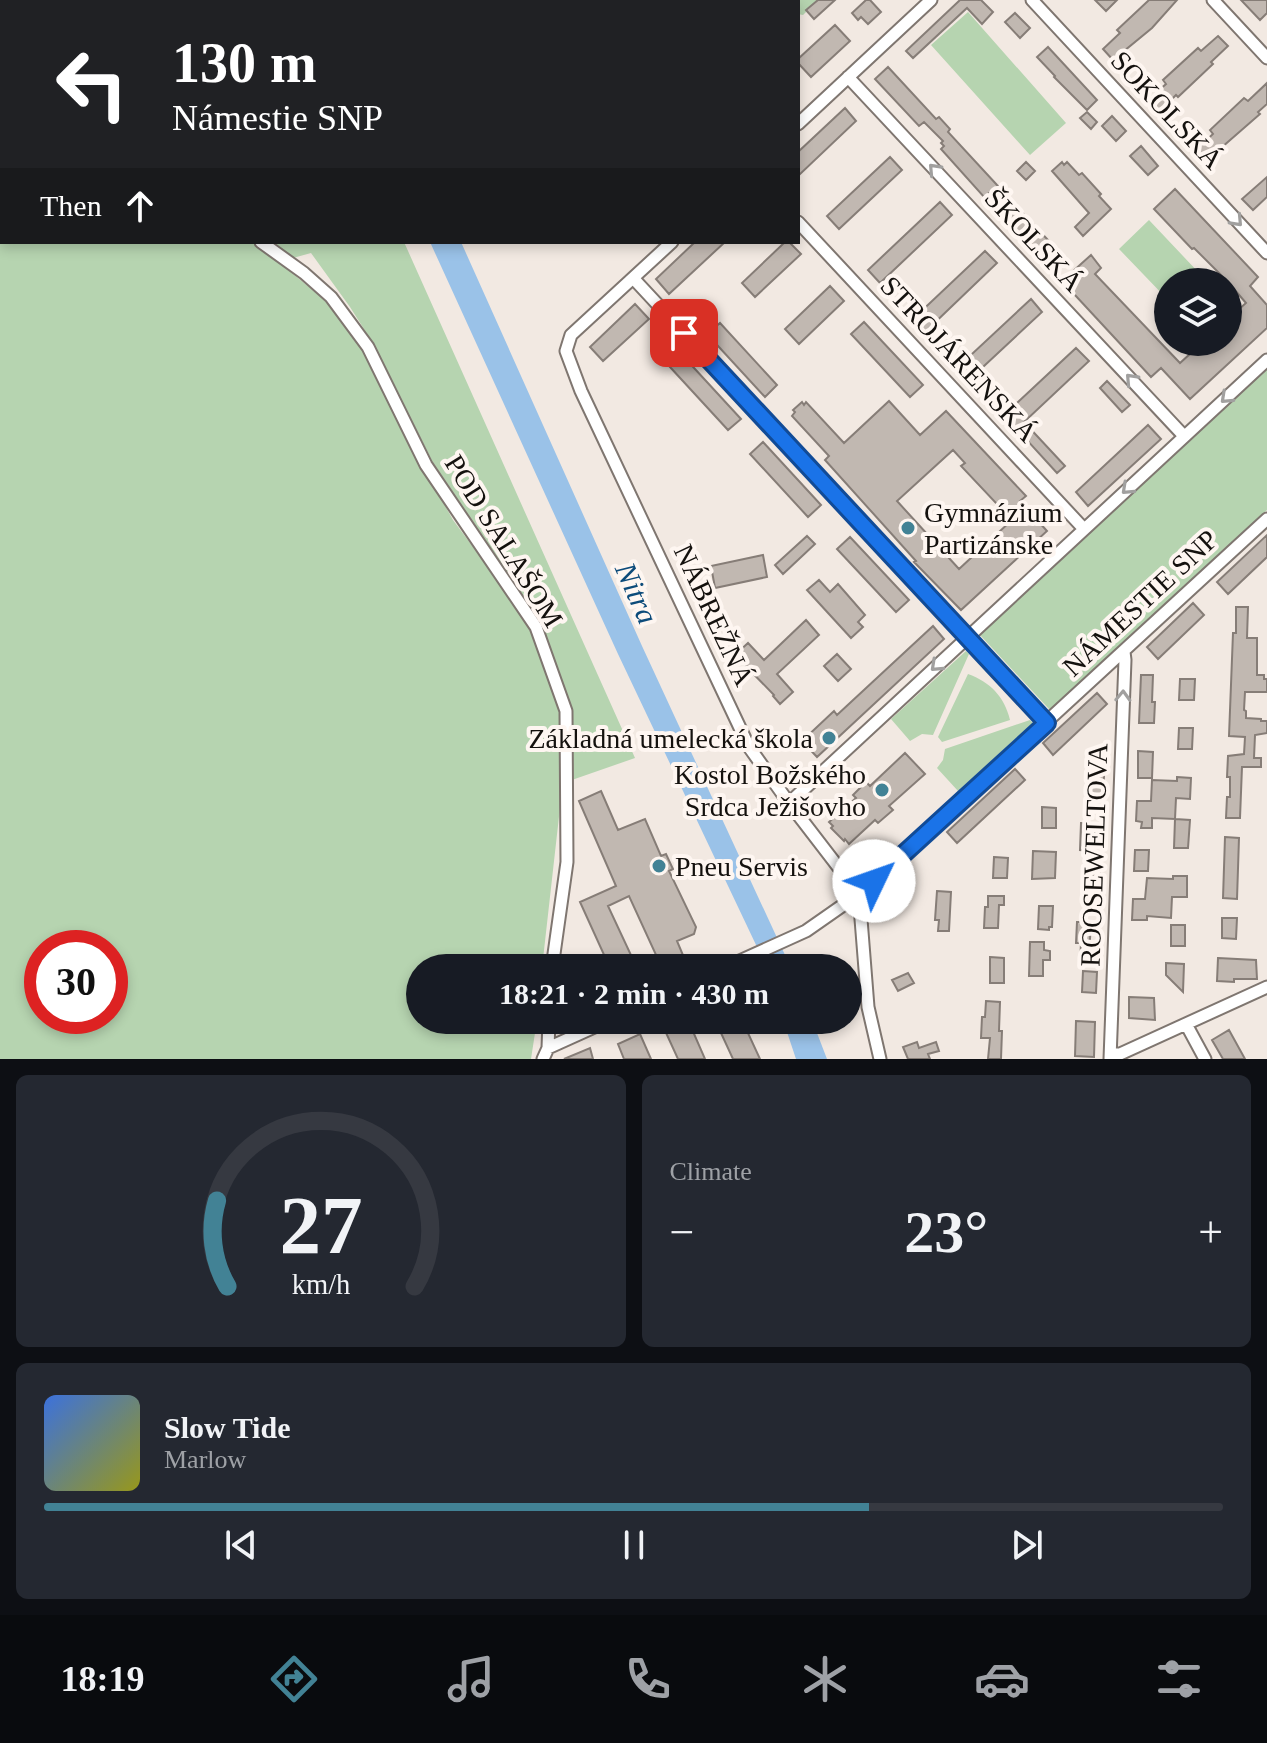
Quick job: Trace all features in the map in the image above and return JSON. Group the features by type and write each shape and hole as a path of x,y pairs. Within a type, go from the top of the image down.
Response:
{"street":[{"path":"800,122 931,0"},
{"name":"SOKOLSKÁ","path":"1032,0 1267,253"},
{"path":"1213,0 1267,58"},
{"name":"ŠKOLSKÁ","path":"848,77 1184,436"},
{"name":"STROJÁRENSKÁ","path":"800,224 1084,529"},
{"name":"POD SALAŠOM","path":"264,244 331,297 368,347 426,465 536,627 566,711 567,862 554,954"},
{"path":"670,244 633,278 1047,723"},
{"name":"NÁBREŽNÁ","path":"633,278 571,335 566,351 587,403 749,747 859,894"},
{"path":"789,803 1267,360"},
{"name":"NÁMESTIE SNP","path":"755,954 805,931 859,894 1267,519"},
{"name":"ROOSEWELTOVA","path":"1116,1056 1124,652"},
{"path":"859,894 868,1007 880,1059"},
{"path":"1116,1056 1267,987"},
{"path":"1186,1024 1205,1059"},
{"path":"546,1054 548,1034"},
{"path":"546,1054 584,1034"}],"green space":[{"path":"800,0 818,0 800,14"},
{"path":"968,12 1066,123 1030,155 931,45"},
{"path":"1149,220 1194,268 1154,268 1154,285 1119,249"},
{"path":"0,244 257,244 322,298 341,317 362,346 453,520 528,621 562,712 563,781 544,954 406,954 406,1034 535,1034 531,1059 0,1059"},
{"path":"276,244 405,244 635,758 569,781 573,716 541,629 527,601 432,461 376,348 350,307 311,253 293,258"},
{"path":"1267,369 1267,510 1050,710 980,635"},
{"path":"966,651 969,654 933,735 922,734 910,741 891,719"},
{"path":"968,674 995,691 1010,720 942,742 938,737"},
{"path":"1030,720 1033,723 958,791 937,768 943,760 945,749"}],"water":[{"path":"431,244 462,244 785,954 760,954 618,654"},
{"path":"788,1034 817,1034 827,1059 796,1059"}],"building":[{"path":"818,0 835,0 814,19 806,10"},
{"path":"870,0 881,12 868,24 852,13"},
{"path":"960,0 981,0 993,12 982,24 967,8 913,58 906,51"},
{"path":"1095,0 1117,0 1106,11"},
{"path":"1149,0 1177,0 1152,28 1113,60 1103,49 1120,33 1117,30"},
{"path":"1241,0 1267,0 1267,13 1260,20"},
{"path":"1015,13 1030,28 1020,38 1005,22"},
{"path":"835,25 850,41 811,77 800,65 800,57"},
{"path":"1218,36 1228,46 1211,62 1213,64 1160,111 1149,99 1166,84 1163,80 1198,48 1201,51"},
{"path":"1048,47 1097,100 1087,110 1037,57"},
{"path":"888,67 936,119 939,117 950,129 948,132 1000,188 992,196 989,193 984,197 941,149 943,141 924,122 919,126 875,79"},
{"path":"1267,83 1267,104 1258,112 1260,114 1206,161 1196,150 1213,134 1210,130 1244,98 1248,101"},
{"path":"845,108 856,121 800,174 800,150"},
{"path":"1087,112 1097,122 1091,129 1080,118"},
{"path":"1112,116 1126,131 1116,141 1102,126"},
{"path":"1141,146 1158,166 1148,175 1130,156"},
{"path":"890,157 902,170 839,229 827,216"},
{"path":"1026,162 1035,171 1026,180 1017,171"},
{"path":"1062,162 1064,165 1067,162 1079,175 1082,173 1111,209 1083,236 1075,227 1089,213 1052,171"},
{"path":"1267,177 1267,197 1253,210 1242,199"},
{"path":"1175,189 1258,277 1250,286 1267,305 1267,328 1242,351 1242,307 1246,303 1242,298 1242,268 1214,268 1154,209"},
{"path":"940,202 952,215 880,283 868,270"},
{"path":"1018,208 1062,255 1050,267 1006,220"},
{"path":"693,244 723,244 669,294 656,279"},
{"path":"783,244 791,244 801,254 755,297 742,283"},
{"path":"985,251 997,263 925,332 913,319"},
{"path":"1091,255 1101,268 1095,274 1154,336 1154,356 1173,356 1180,363 1188,356 1237,356 1190,399 1161,368 1151,377 1062,281"},
{"path":"830,286 844,301 799,344 785,329"},
{"path":"1031,299 1042,312 969,380 958,367"},
{"path":"635,304 649,319 603,361 590,347"},
{"path":"864,322 923,385 910,397 851,334"},
{"path":"720,323 777,385 765,397 707,334"},
{"path":"1076,348 1089,361 1024,422 1065,466 1057,473 1004,415"},
{"path":"683,356 741,419 728,430 670,367"},
{"path":"1107,381 1130,405 1122,412 1100,388"},
{"path":"889,401 920,435 946,411 1026,496 1020,501 1047,531 961,610 914,562 825,460 829,456 792,416 793,410 806,402 844,443","holes":["953,450 965,463 961,466 1012,520 959,569 897,501"]},
{"path":"1148,425 1161,439 1088,506 1076,492"},
{"path":"763,442 821,505 808,517 750,454"},
{"path":"1267,535 1267,557 1228,594 1217,582"},
{"path":"807,536 815,544 783,574 775,565"},
{"path":"850,537 909,600 896,612 837,549"},
{"path":"763,555 767,577 715,588 711,566"},
{"path":"819,580 830,592 838,584 865,615 858,622 863,627 851,638 807,590"},
{"path":"1193,603 1204,615 1158,659 1147,647"},
{"path":"1236,607 1248,607 1247,638 1257,638 1257,675 1264,675 1267,679 1267,692 1245,692 1244,710 1246,718 1267,721 1267,733 1255,735 1254,758 1261,758 1261,767 1242,767 1240,818 1226,818 1227,797 1230,797 1228,756 1244,754 1245,737 1229,736"},
{"path":"806,620 819,635 777,674 793,692 780,704 735,655 748,643 764,660"},
{"path":"933,626 944,639 817,757 802,741 834,711 837,715"},
{"path":"837,654 851,669 838,681 824,666"},
{"path":"1141,675 1153,675 1154,723 1139,723"},
{"path":"1180,679 1195,679 1194,700 1179,700"},
{"path":"1097,693 1107,704 1053,755 1043,743"},
{"path":"1179,728 1193,728 1192,749 1178,749"},
{"path":"1138,751 1153,752 1152,778 1138,778"},
{"name":"Kostol Božského Srdca Ježišovho","path":"905,753 925,774 889,806 893,810 878,823 875,820 849,844 844,841 829,822 856,798 853,795 866,782 870,786"},
{"path":"1015,769 1025,780 957,843 947,832"},
{"path":"1090,774 1104,775 1103,803 1089,802"},
{"path":"1177,777 1191,778 1190,799 1176,798 1175,819 1152,818 1152,828 1141,828 1142,822 1136,821 1137,801 1151,801 1152,780 1177,781"},
{"path":"601,791 618,830 645,819 661,856 666,854 673,869 669,871 696,927 694,934 677,941 682,954 656,954 629,896 608,906 630,954 604,954 580,902 616,886 579,801"},
{"path":"1042,807 1056,808 1056,828 1042,828"},
{"path":"1175,819 1190,820 1188,848 1174,848"},
{"path":"1081,823 1095,824 1091,851 1080,850"},
{"path":"1225,837 1239,838 1237,899 1223,898"},
{"path":"1135,850 1149,850 1148,871 1134,871"},
{"path":"1033,851 1056,852 1055,878 1032,879"},
{"path":"994,857 1008,858 1007,878 993,878"},
{"path":"1086,873 1100,873 1099,902 1083,902"},
{"path":"1173,876 1187,876 1187,897 1172,897 1171,918 1147,916 1147,920 1132,920 1133,899 1145,899 1147,878 1173,879"},
{"path":"937,891 951,892 949,931 938,931 939,920 935,920"},
{"path":"988,896 1004,896 1004,905 999,905 998,928 984,928"},
{"path":"1039,906 1053,906 1052,927 1049,930 1038,929"},
{"path":"1222,918 1237,918 1236,939 1222,938"},
{"path":"1077,922 1091,922 1084,964 1080,964 1081,943 1076,943"},
{"path":"1171,925 1185,925 1185,946 1171,946"},
{"path":"1030,942 1044,942 1044,950 1050,951 1050,960 1043,960 1043,976 1029,976"},
{"path":"990,957 1004,958 1004,983 990,983"},
{"path":"1218,958 1256,960 1257,979 1217,981"},
{"path":"1166,963 1184,964 1183,992 1166,975"},
{"path":"1083,971 1097,972 1096,993 1082,992"},
{"path":"908,973 914,983 898,991 892,980"},
{"path":"1129,997 1154,998 1155,1020 1129,1018"},
{"path":"986,1001 1000,1002 1001,1059 988,1059 990,1038 981,1038"},
{"path":"1076,1021 1095,1022 1094,1057 1075,1056"},
{"path":"1229,1030 1245,1059 1223,1059 1212,1040"},
{"path":"640,1034 651,1059 624,1059 618,1044"},
{"path":"667,1034 694,1034 705,1059 678,1059"},
{"path":"721,1034 748,1034 760,1059 733,1059"},
{"path":"917,1042 919,1048 936,1042 939,1051 928,1054 930,1059 908,1059 903,1047"},
{"path":"590,1048 593,1059 564,1059"}],"place":[{"name":"Gymnázium Partizánske","path":"908,528"},
{"name":"Základná umelecká škola","path":"829,738"},
{"name":"Kostol Božského Srdca Ježišovho","path":"882,790"},
{"name":"Pneu Servis","path":"659,866"}],"route":[{"path":"684,333 1047,723 874,881"}],"water label":[{"name":"Nitra","path":"637,593"}]}
